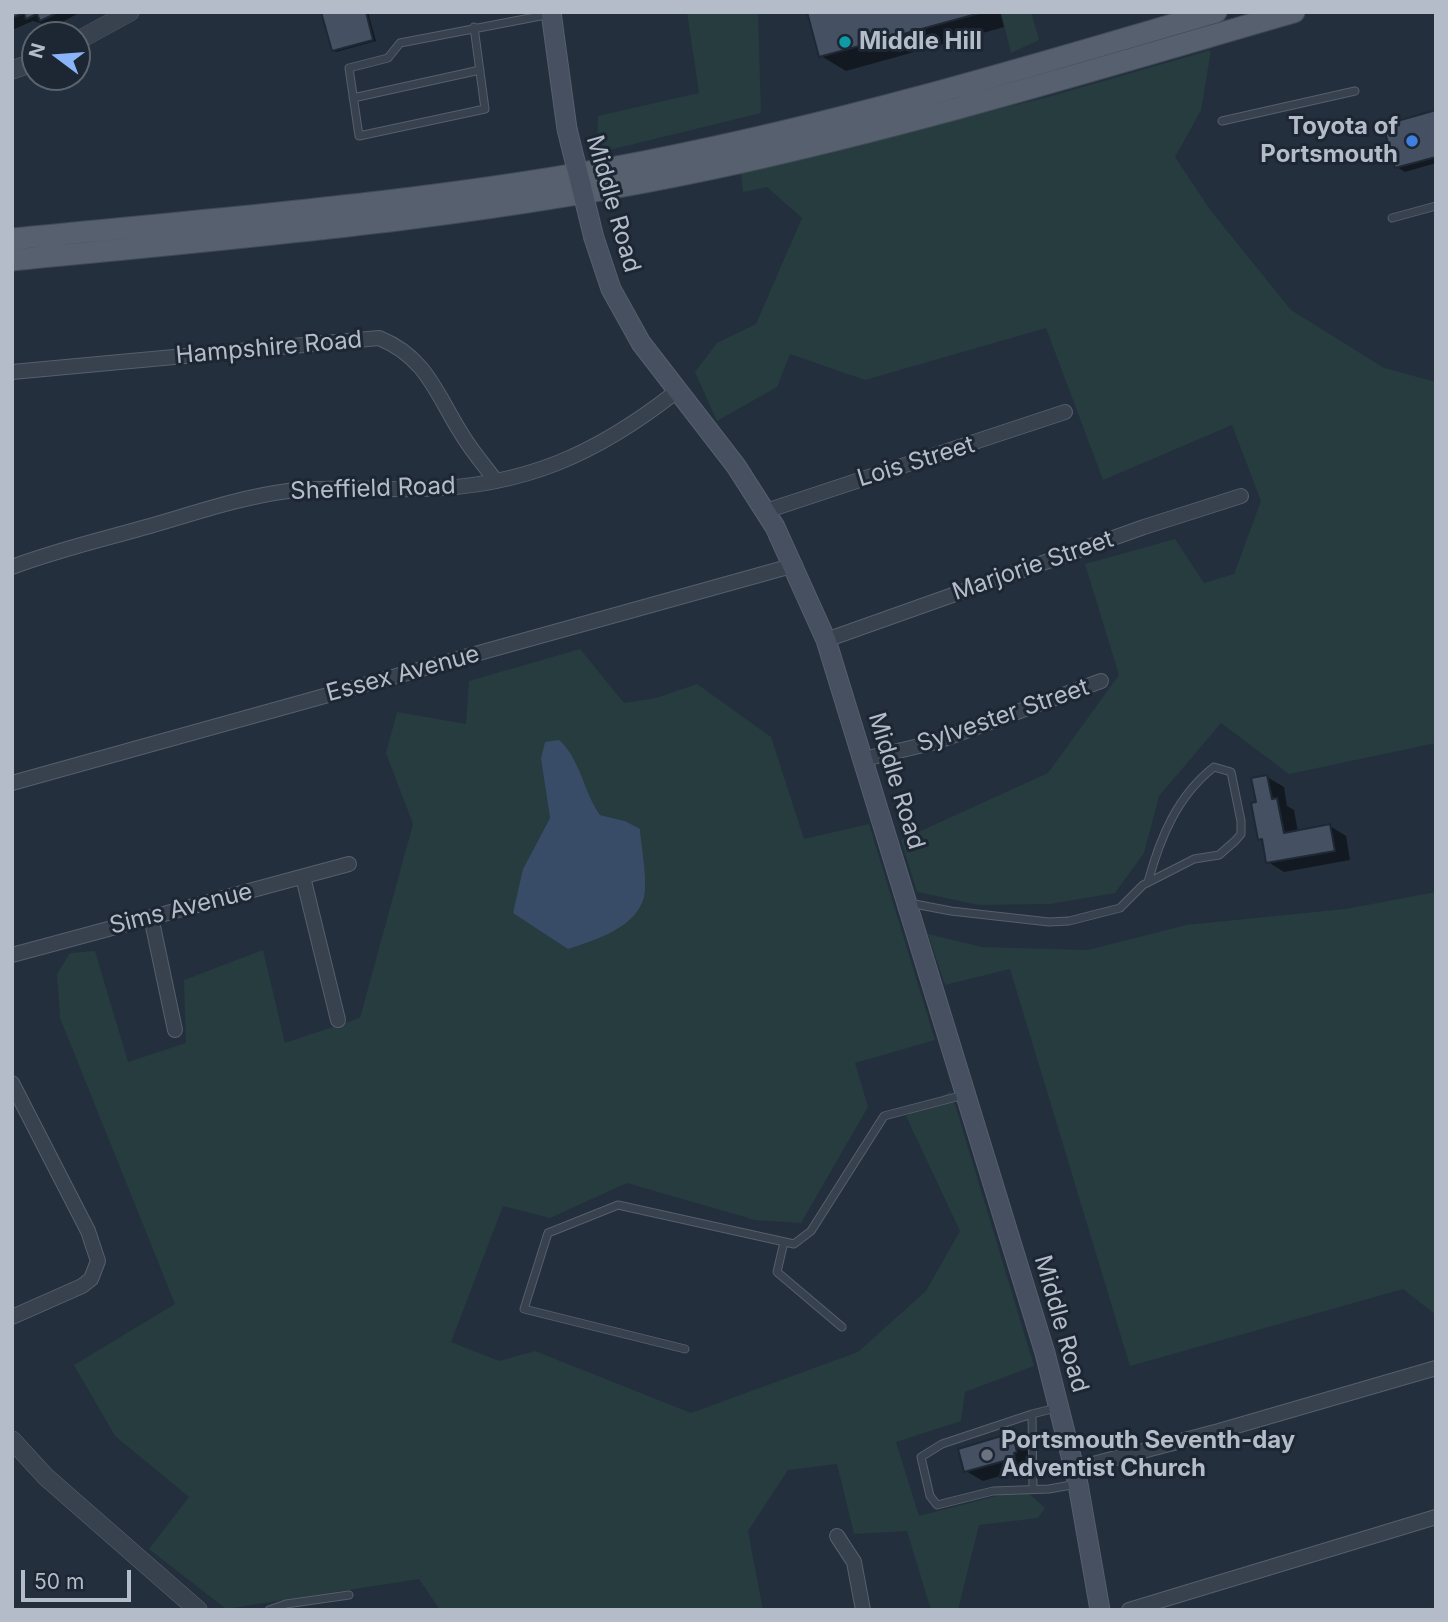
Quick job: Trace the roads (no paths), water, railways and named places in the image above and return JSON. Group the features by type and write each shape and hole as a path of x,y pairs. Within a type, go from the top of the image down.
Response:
{"main road":[{"path":"12,239 390,201 628,165 796,130 890,106 1216,12"},
{"path":"12,260 394,222 550,200 670,177 918,120 1294,12"},
{"name":"Middle Road","path":"551,13 567,129 594,239 621,310 651,359 736,466 766,511 794,565 826,640 1060,1408 1076,1477 1100,1610"}],"street":[{"path":"91,33 130,12"},
{"name":"Hampshire Road","path":"12,372 379,338 400,346 427,373 461,434 496,481"},
{"name":"Sheffield Road","path":"12,567 199,512 287,491 321,488 424,489 496,481 556,465 586,452 643,418 677,391"},
{"name":"Lois Street","path":"766,511 1065,412"},
{"name":"Marjorie Street","path":"826,640 1144,527 1241,496"},
{"name":"Essex Avenue","path":"12,783 794,565"},
{"name":"Sylvester Street","path":"864,759 936,742 1101,681"},
{"name":"Sims Avenue","path":"12,955 349,864"},
{"path":"303,877 338,1020"},
{"path":"151,917 175,1030"},
{"path":"12,1083 88,1230 99,1261 97,1270 82,1286 12,1317"},
{"path":"1076,1477 1436,1368"},
{"path":"12,1440 46,1478 198,1610"},
{"path":"1129,1610 1436,1517"},
{"path":"837,1536 854,1562 863,1610"}],"lane":[{"path":"474,27 485,109 359,135 349,68 387,58 400,43 474,27 551,13"},
{"path":"353,98 480,70"},
{"path":"1222,121 1355,91"},
{"path":"1392,218 1436,206"},
{"path":"908,902 950,911 1069,921 1120,908 1148,882 1194,859 1219,855 1241,834 1231,772 1214,767 1189,790 1172,817 1148,882"},
{"path":"685,1349 524,1309 548,1233 618,1205 794,1244 811,1231 884,1116 965,1095"},
{"path":"784,1242 777,1272 842,1327"},
{"path":"1060,1408 1032,1414 942,1444 921,1457 930,1496 937,1505 993,1491 1049,1489 1076,1477"},
{"path":"1032,1414 1033,1488"},
{"path":"269,1610 286,1604 349,1595"}],"water":[{"path":"559,740 577,766 600,815 625,821 640,829 645,882 640,908 624,925 568,949 513,913 523,869 550,818 541,759 545,742"}],"place":[{"name":"Middle Hill","path":"845,42"},
{"name":"Toyota of Portsmouth","path":"1412,141"},
{"name":"Portsmouth Seventh-day Adventist Church","path":"987,1455"}]}
